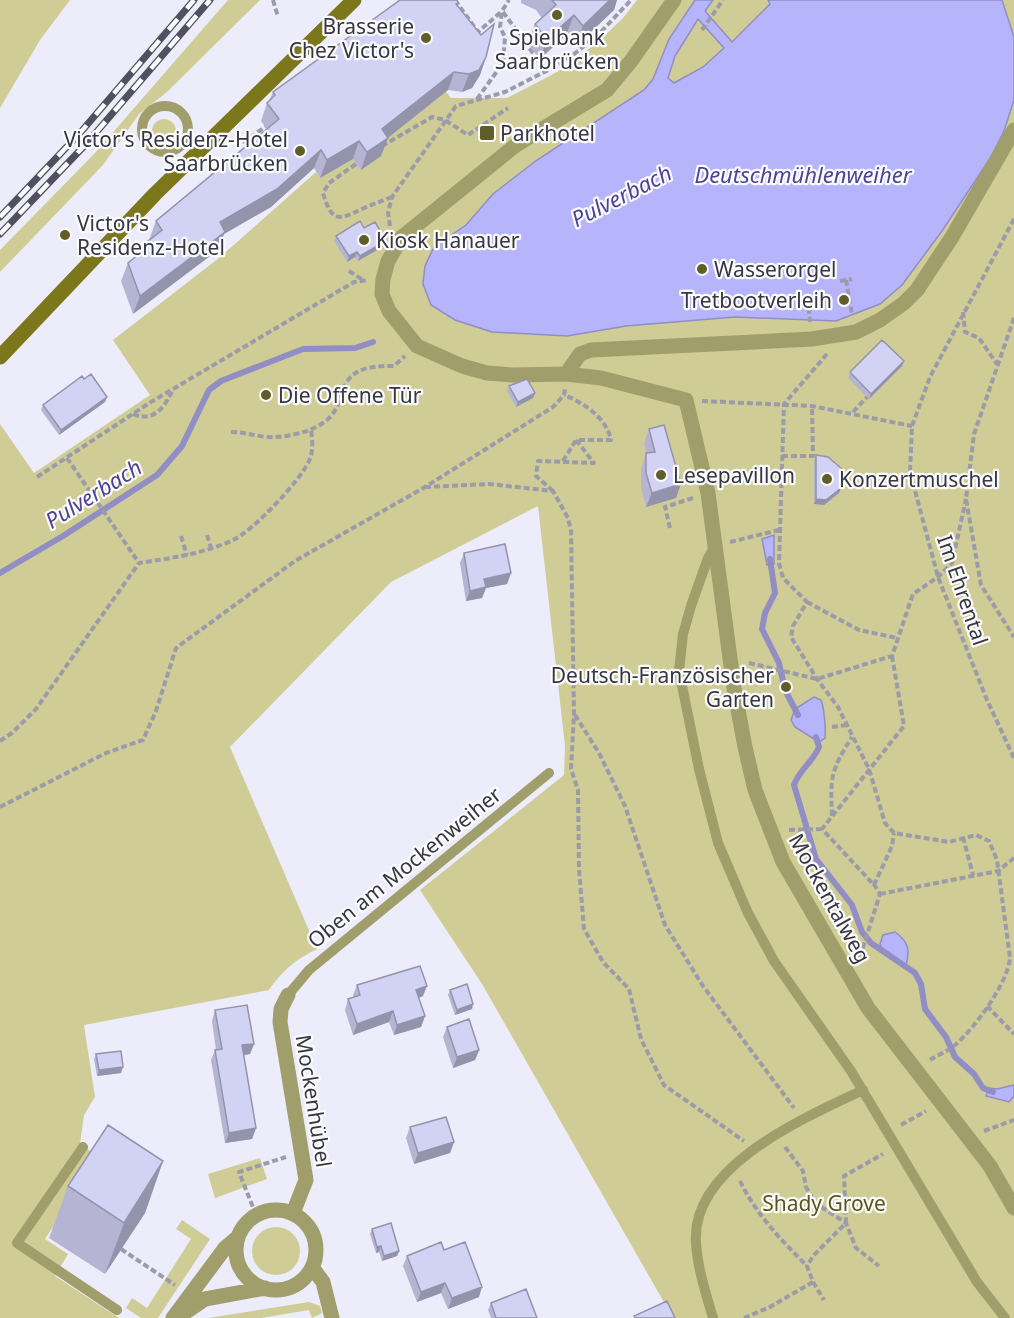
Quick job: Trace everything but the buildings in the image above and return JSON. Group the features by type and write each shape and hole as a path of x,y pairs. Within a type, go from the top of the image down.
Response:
{"main road":[{"path":"0,357 155,194 354,0"}],"street":[{"path":"674,0 631,61 607,90 516,145 398,243 383,279 382,294 389,311 417,346 436,357 487,373 566,374 601,378 686,400"},
{"path":"566,374 580,354 591,350 812,339 856,332 880,320 904,303 917,290 952,237 1014,130"},
{"name":"Mockentalweg","path":"686,400 708,493 730,658 745,747 755,790 783,862 868,1008 990,1166 1014,1208"},
{"name":"Mockenhübel","path":"288,995 281,1009 280,1022 306,1180 293,1213"},
{"path":"280,1210 293,1213 304,1220 316,1242 312,1267 306,1276 287,1288 265,1288 205,1299 175,1318 225,1248 238,1237 245,1224 255,1215 280,1210"},
{"path":"238,1237 236,1255 243,1272 256,1284 265,1288"},
{"path":"312,1267 323,1282 332,1318"}],"lane":[{"path":"166,106 181,113 187,123 188,133 184,142 167,153 148,146 143,138 141,125 153,108 166,106"},
{"path":"716,545 708,558 691,606 683,634 679,671 699,769 718,843 748,913 774,961 863,1090 977,1282 1005,1318"},
{"name":"Oben am Mockenweiher","path":"288,995 309,970 549,773"},
{"path":"713,1318 696,1241 701,1209 718,1180 753,1152 802,1119 863,1090"},
{"path":"83,1147 17,1243 117,1310"}],"path":[{"path":"273,0 278,16"},
{"path":"455,0 478,32 502,11 509,0"},
{"path":"398,243 389,224 388,213 392,197 456,106 505,92 564,62 598,35 631,0"},
{"path":"702,30 721,1"},
{"path":"502,11 546,71"},
{"path":"476,99 493,78 504,58 505,38 500,27 502,11"},
{"path":"377,150 432,117 445,120 468,135 508,108"},
{"path":"243,143 273,120"},
{"path":"255,142 272,129 269,124"},
{"path":"240,148 246,149"},
{"path":"355,165 329,183 323,193 328,209 335,217 345,219 392,197"},
{"name":"Im Ehrental","path":"1014,219 963,311 930,377 912,426 910,472 938,577 987,700 1014,758"},
{"path":"349,271 364,280"},
{"path":"37,477 132,413 354,282 383,279"},
{"path":"840,282 852,279"},
{"path":"846,280 853,319"},
{"path":"808,299 810,320"},
{"path":"963,311 965,332 979,338 997,364"},
{"path":"822,829 904,726 892,656 913,594 938,577 952,563 966,499 974,434 1014,318"},
{"path":"846,333 784,404 779,563 783,578 807,602 858,630 898,638"},
{"path":"231,432 270,437 311,429 334,415 345,382 357,372 374,366 394,366 417,346"},
{"path":"852,413 870,394 870,383"},
{"path":"132,413 143,418 152,416 162,408 173,389"},
{"path":"0,807 106,753 143,740 156,711 176,648 296,561 425,487 553,407 564,395 578,400 609,426 611,440 576,440"},
{"path":"686,400 812,406 912,426"},
{"path":"782,456 813,456 812,406"},
{"path":"0,741 12,733 36,709 138,563 187,555 235,539 266,514 309,461 312,446 311,429"},
{"path":"563,460 576,440"},
{"path":"576,440 594,463 538,460 536,476 553,491 568,518 571,531 574,714 571,769 578,790 579,869 584,929 603,962 629,989 641,1039 664,1085 702,1114 740,1136 753,1152"},
{"path":"67,458 138,563"},
{"path":"425,487 489,484 553,491"},
{"path":"670,528 665,507 708,493"},
{"path":"966,499 981,585 1014,637"},
{"path":"716,545 779,530"},
{"path":"207,535 211,548"},
{"path":"181,536 187,555"},
{"path":"807,602 794,626 791,637 817,679 838,707 869,769 885,823 894,834 949,842 976,834 989,841 996,854 1012,959 1009,969 987,1006 954,1046 948,1050"},
{"path":"730,658 817,679 892,656"},
{"path":"574,714 599,753 625,806 665,926 704,986 802,1119"},
{"path":"832,727 846,725"},
{"path":"832,816 830,779 836,762 852,736"},
{"path":"800,830 822,829 880,894"},
{"path":"874,885 892,846 894,834"},
{"path":"963,837 974,875"},
{"path":"880,894 998,871 1014,858"},
{"path":"864,944 880,894"},
{"path":"987,1006 1014,1034"},
{"path":"910,1120 928,1110"},
{"path":"967,1138 1014,1120"},
{"path":"879,1266 856,1248 846,1223 843,1176 897,1147"},
{"path":"255,1215 239,1172 301,1151"},
{"path":"789,1151 803,1171 806,1187 815,1203 846,1223"},
{"path":"733,1167 750,1201 781,1240 807,1266 824,1300"},
{"path":"807,1266 813,1256 846,1223"},
{"path":"121,1249 177,1287"},
{"path":"744,1318 770,1307 813,1282"}],"green space":[{"path":"0,0 70,0 40,40 0,108"},
{"path":"228,0 260,0 167,92 139,114 103,165 0,272 0,250 95,153"},
{"name":"Deutsch-Französischer Garten","path":"637,0 1014,0 1014,1318 673,1318 482,984 420,890 564,775 565,746 538,506 391,582 230,747 317,949 290,966 269,990 84,1025 95,1097 84,1115 80,1144 121,1172 89,1172 45,1239 68,1254 55,1276 119,1318 0,1318 0,424 34,473 150,395 113,340 219,258 316,172 320,178 431,73 451,98 507,98 566,67 601,39 623,18"},
{"path":"164,119 172,123 176,131 172,139 164,143 156,139 152,131 156,123"},
{"path":"260,1158 267,1179 215,1198 208,1174"},
{"path":"182,1220 210,1239 158,1318 141,1318 126,1308 132,1298 147,1308 191,1239 176,1229"},
{"path":"276,1227 293,1234 300,1251 293,1268 276,1275 259,1268 252,1251 259,1234"},
{"path":"309,1302 320,1306 322,1313 312,1318 309,1310 261,1318 208,1318"}],"water":[{"name":"Deutschmühlenweiher","path":"695,0 713,0 705,11 732,42 770,4 768,0 1002,0 1014,37 1014,100 1004,131 991,157 942,231 902,285 880,304 836,321 735,317 626,326 567,336 492,332 455,320 431,305 423,284 425,266 434,247 466,225 493,194 537,160 644,90 653,79 669,39","holes":["698,19 724,48 703,67 674,83 668,78 675,56"]},
{"path":"774,535 774,564 767,565 762,539"},
{"path":"814,697 821,700 825,719 825,738 819,742 795,727 791,720 795,709"},
{"path":"895,932 906,943 908,955 906,966 883,952 880,944 883,935"},
{"path":"1014,1085 1014,1096 1009,1102 986,1096 989,1088 997,1089"}],"waterway":[{"name":"Pulverbach","path":"0,573 63,536 157,475 182,446 209,390 221,381 303,349 355,348 373,342"},
{"path":"770,559 775,593 765,613 762,629 779,663 785,690 798,715"},
{"path":"816,737 819,747 794,785 816,859 852,905 862,932 871,943 915,973 921,984 925,1009 946,1037 955,1057 974,1074 983,1088 993,1092"}],"railway":[{"path":"0,217 80,133 194,0"},
{"path":"0,234 87,143 210,0"}],"place":[{"name":"Spielbank Saarbrücken","path":"557,15"},
{"name":"Brasserie Chez Victor's","path":"426,38"},
{"name":"Parkhotel","path":"487,133"},
{"name":"Victor’s Residenz-Hotel Saarbrücken","path":"300,151"},
{"name":"Victor's Residenz-Hotel","path":"65,235"},
{"name":"Kiosk Hanauer","path":"364,240"},
{"name":"Wasserorgel","path":"702,269"},
{"name":"Tretbootverleih","path":"844,300"},
{"name":"Die Offene Tür","path":"266,395"},
{"name":"Lesepavillon","path":"661,475"},
{"name":"Konzertmuschel","path":"827,479"},
{"name":"Deutsch-Französischer Garten","path":"786,687"}],"park label":[{"name":"Shady Grove","path":"824,1203"}]}
